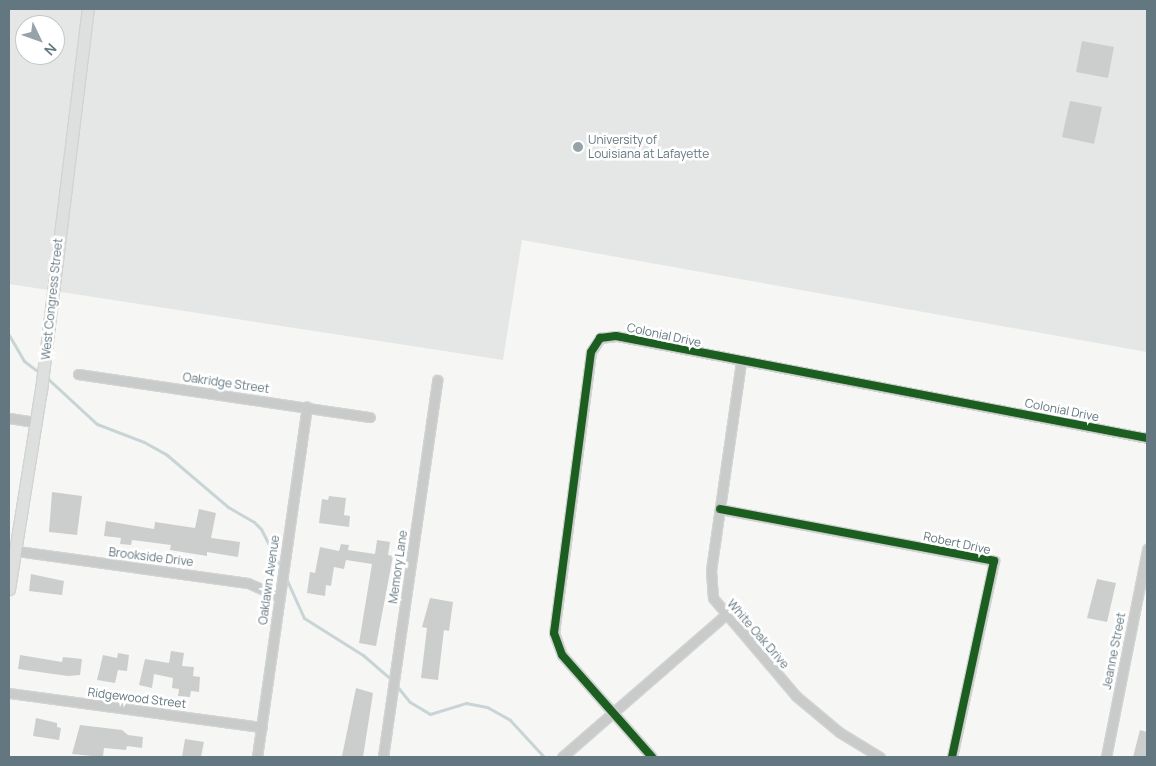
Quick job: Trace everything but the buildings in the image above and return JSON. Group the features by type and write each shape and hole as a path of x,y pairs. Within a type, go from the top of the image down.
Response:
{"main road":[{"name":"West Congress Street","path":"9,589 14,546 46,357 88,9"}],"street":[{"name":"Colonial Drive","path":"652,757 562,655 554,633 594,344 600,338 616,336 741,362 1147,438"},
{"name":"White Oak Drive","path":"741,362 710,581 713,598 724,616 813,711 839,732 880,757"},
{"name":"Oakridge Street","path":"78,374 370,417"},
{"name":"Memory Lane","path":"383,757 437,380"},
{"name":"Oaklawn Avenue","path":"257,757 278,597 307,407"},
{"path":"9,418 35,422"},
{"name":"Robert Drive","path":"720,509 994,561 952,757"},
{"name":"Brookside Drive","path":"14,546 248,583 278,597"},
{"name":"Jeanne Street","path":"1106,757 1147,549"},
{"path":"562,757 724,616"},
{"name":"Ridgewood Street","path":"9,694 262,726"}],"shaded area":[{"name":"University of Louisiana at Lafayette","path":"9,9 1147,9 1147,352 522,240 503,360 9,284"}],"waterway":[{"path":"9,335 24,361 41,374"},
{"path":"46,377 97,424 144,442 167,455 228,507 254,522 261,529 281,568"},
{"path":"285,576 304,618 363,655 392,680"},
{"path":"396,685 410,702 430,714 466,703 487,707 510,720 544,757"}],"cycle path":[{"path":"652,757 562,655 554,633 591,352 600,338 616,336 1147,438"},
{"path":"720,509 994,561 952,757"}],"place":[{"name":"University of Louisiana at Lafayette","path":"578,147"}]}
